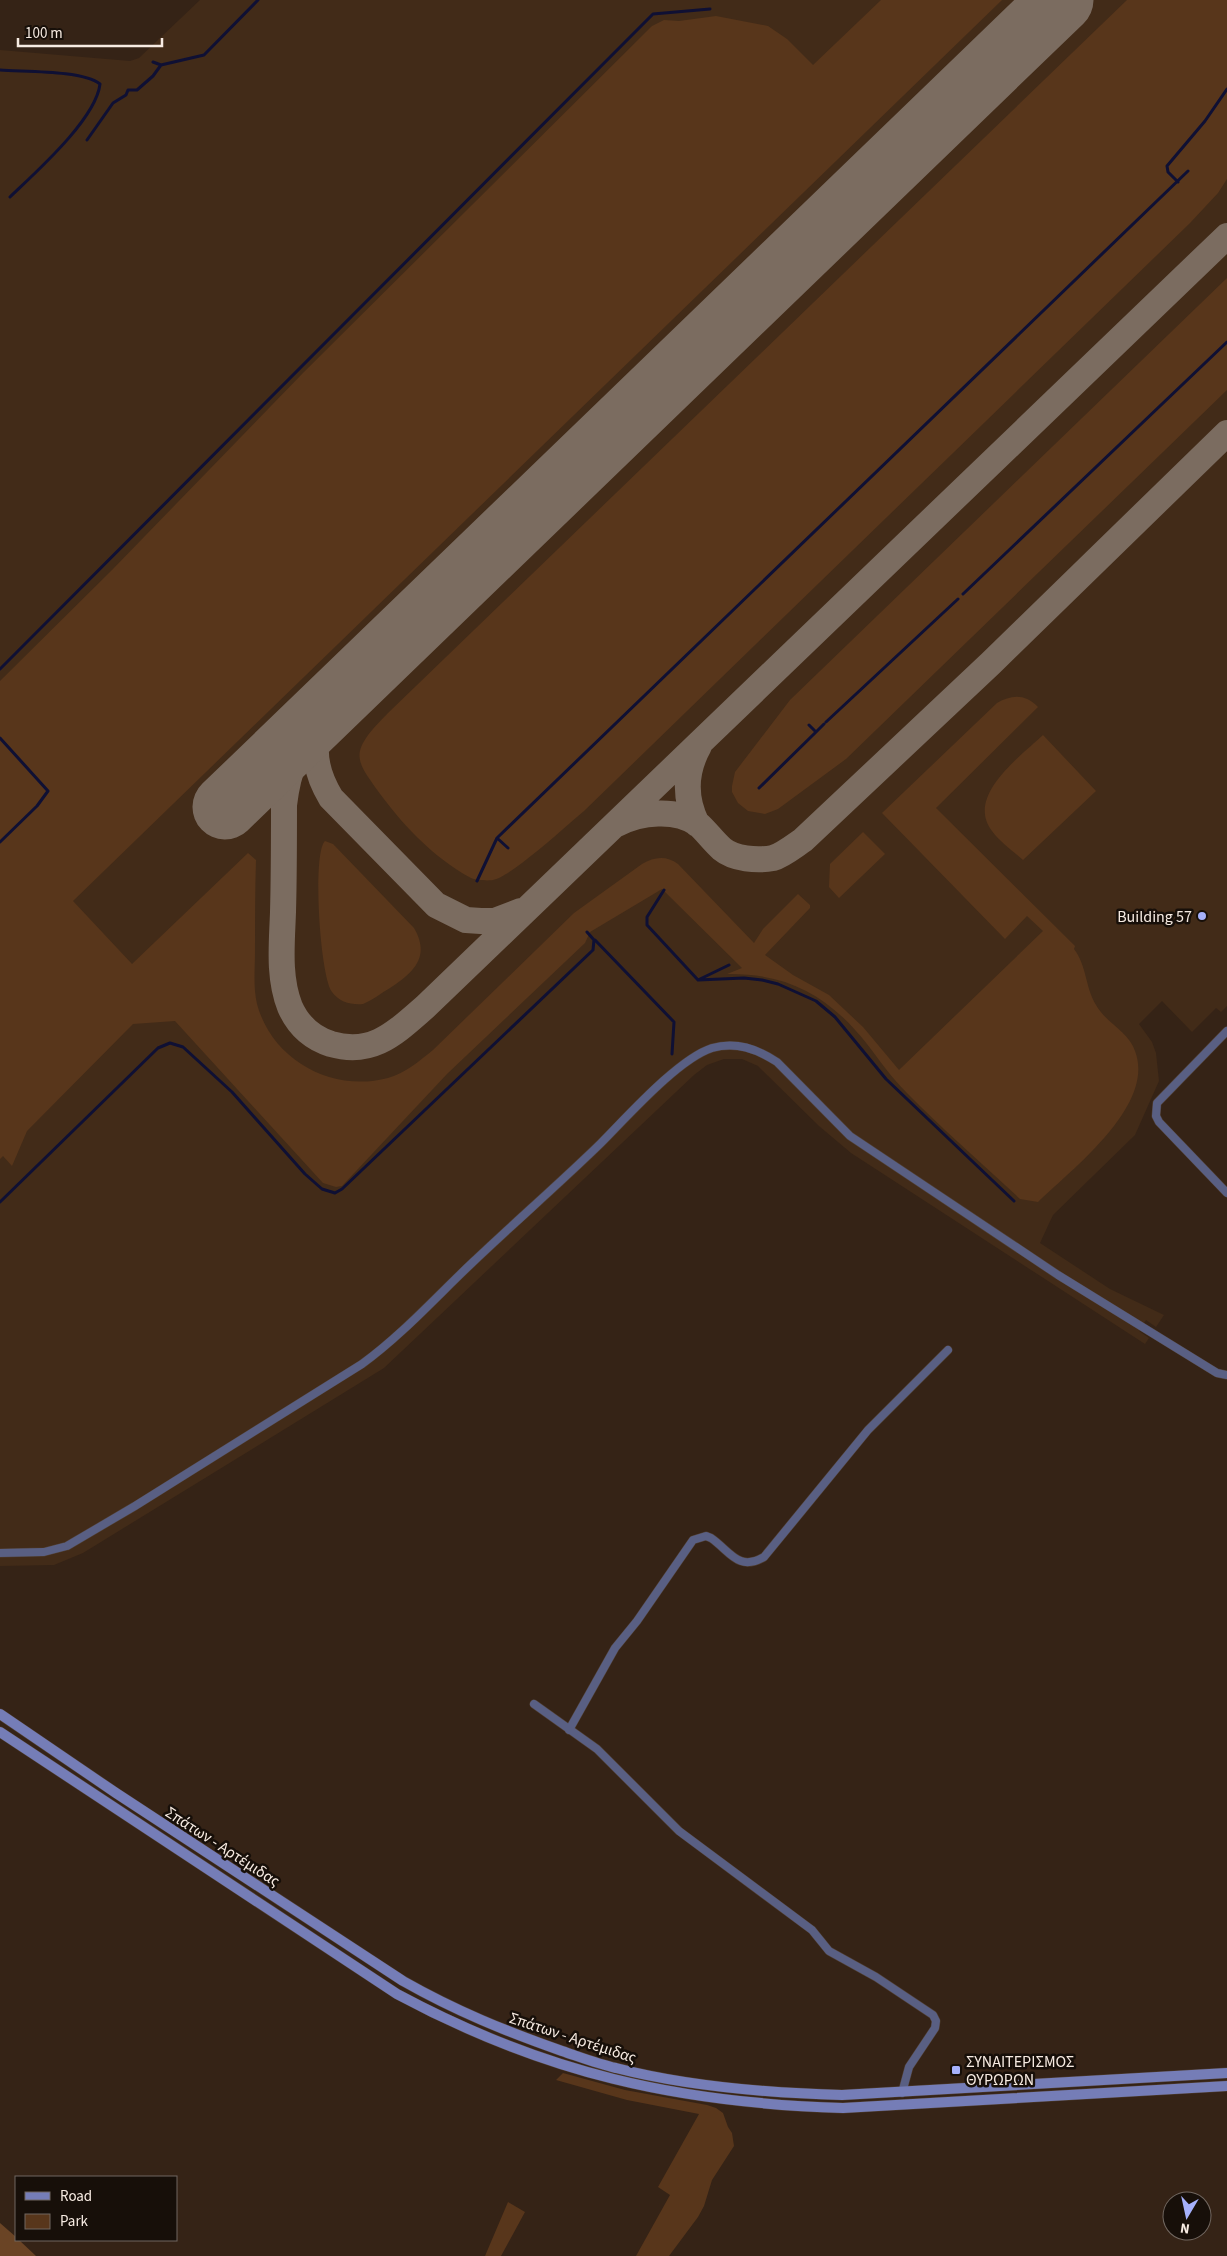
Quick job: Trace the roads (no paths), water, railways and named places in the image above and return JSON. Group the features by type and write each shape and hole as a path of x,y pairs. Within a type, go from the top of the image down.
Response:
{"main road":[{"name":"Σπάτων - Αρτέμιδας","path":"0,1714 362,1956 447,2006 503,2031 615,2068 666,2079 785,2094 842,2095 1227,2073"},
{"name":"Σπάτων - Αρτέμιδας","path":"0,1732 397,1994 440,2017 497,2042 561,2066 665,2092 723,2101 842,2108 1227,2086"}],"street":[{"path":"1227,1031 1157,1103 1156,1116 1159,1122 1227,1193"},
{"path":"0,1553 44,1552 67,1546 135,1506 362,1364 387,1344 659,1086 697,1055 721,1046 747,1047 768,1056 777,1062 850,1136 1058,1276 1217,1373 1227,1375"},
{"path":"568,1730 615,1648 693,1540 699,1536 711,1538 740,1561 750,1563 764,1557 868,1430 948,1350"},
{"path":"534,1704 610,1760 679,1831 812,1930 830,1951 876,1977 933,2015 936,2022 935,2028 909,2067 902,2093"}],"waterway":[{"path":"87,140 113,103 126,95 128,90 137,90 153,76 161,65 204,55 258,0"},
{"path":"0,669 653,14 710,9"},
{"path":"153,62 161,65"},
{"path":"0,70 67,74 92,79 100,84 96,98 77,129 10,197"},
{"path":"1178,182 1168,172 1167,166 1205,121 1227,89"},
{"path":"477,881 497,838 1188,171"},
{"path":"963,594 1227,342"},
{"path":"826,722 958,599"},
{"path":"809,725 816,732 824,724"},
{"path":"759,788 816,732"},
{"path":"0,738 48,791 37,806 0,842"},
{"path":"497,838 508,848"},
{"path":"664,890 647,917 647,925 698,980 729,965"},
{"path":"0,1202 158,1048 170,1043 183,1047 232,1092 305,1174 322,1189 335,1193 342,1189 593,950 594,940 587,932"},
{"path":"595,940 674,1022 672,1054"},
{"path":"698,980 744,978 762,980 778,984 816,1001 835,1017 886,1079 1014,1201"}],"place":[{"name":"Building 57","path":"1202,916"},
{"name":"ΣΥΝΑΙΤΕΡΙΣΜΟΣ ΘΥΡΩΡΩΝ","path":"956,2070"}]}
